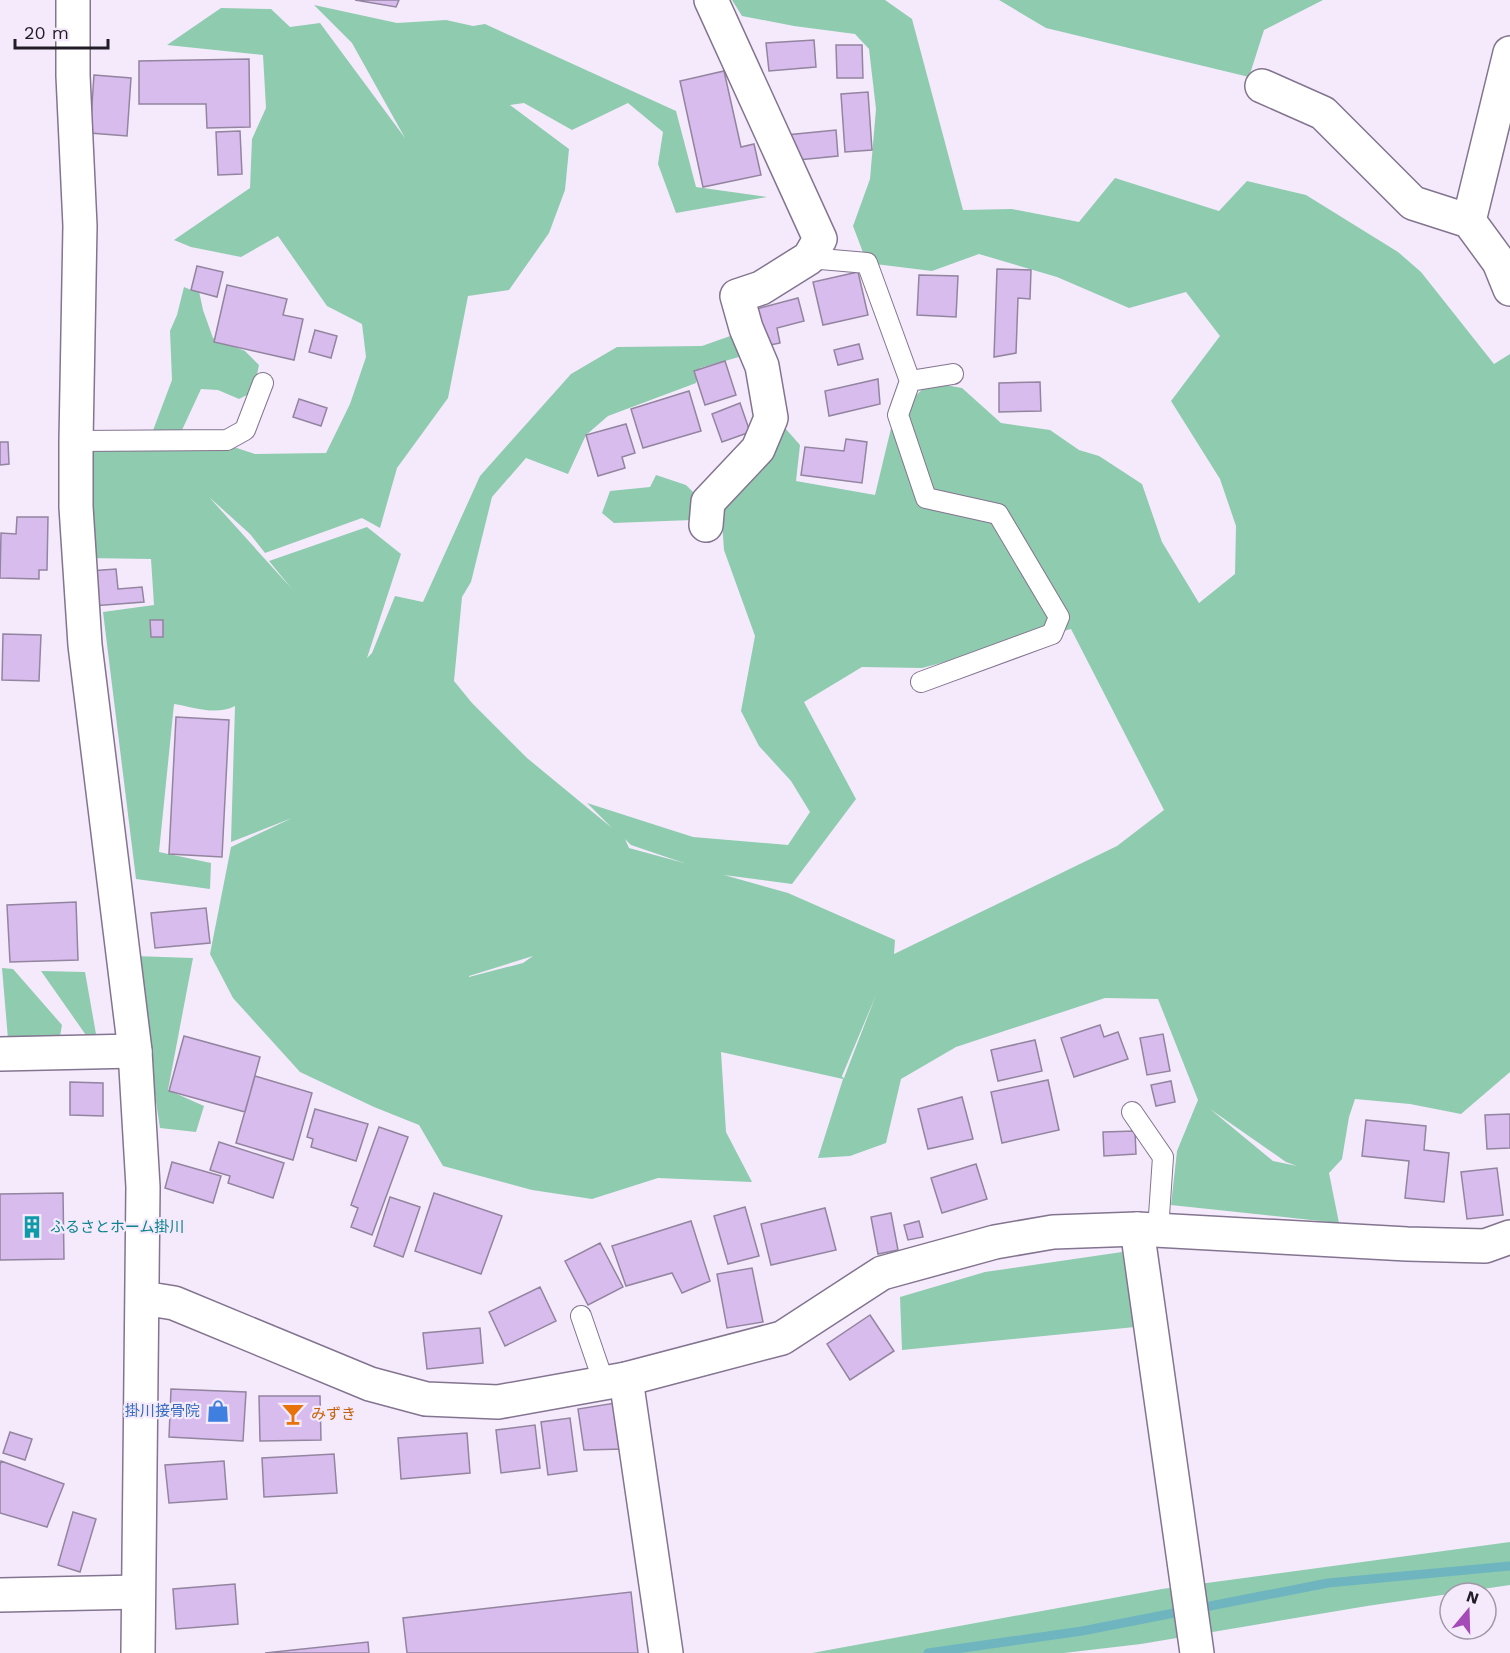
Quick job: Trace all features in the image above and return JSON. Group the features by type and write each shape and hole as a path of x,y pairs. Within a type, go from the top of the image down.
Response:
{"street":[{"path":"73,0 80,226 76,507 85,645 135,1052 143,1187 138,1653"},
{"path":"706,525 708,502 758,448 771,418 762,366 746,328 737,296 761,288 809,258 820,239 711,0"},
{"path":"1469,221 1510,53"},
{"path":"1262,86 1323,113 1413,203 1469,221 1499,262 1510,289"},
{"path":"0,1054 135,1052"},
{"path":"142,1298 174,1303 370,1384 426,1400 498,1402 615,1381 783,1338 882,1273 995,1242 1053,1232 1148,1230 1485,1246 1510,1237"},
{"path":"1148,1230 1195,1641"},
{"path":"615,1381 666,1653"},
{"path":"0,1595 138,1592"}],"lane":[{"path":"809,258 867,263 910,381 898,415 926,498 998,514 1059,617 1052,634 921,682"},
{"path":"910,381 952,374"},
{"path":"76,441 227,440 245,430 263,383"},
{"path":"1132,1112 1163,1156 1148,1230"},
{"path":"581,1316 615,1381"}],"green space":[{"path":"732,0 885,0 912,19 963,210 1012,209 1079,222 1115,178 1219,211 1247,181 1306,195 1398,252 1421,272 1494,364 1510,354 1510,1072 1461,1114 1410,1104 1355,1099 1349,1117 1342,1159 1329,1173 1339,1223 1171,1205 1177,1151 1198,1100 1158,999 1105,998 956,1047 901,1079 886,1143 850,1156 818,1158 843,1079 721,1052 726,1132 752,1182 658,1178 592,1199 532,1190 443,1166 419,1125 374,1107 300,1072 233,998 210,954 231,847 292,818 231,842 235,706 212,711 174,704 159,852 211,863 210,889 136,879 103,612 154,605 151,559 85,558 85,441 146,449 172,380 170,331 177,315 184,287 199,291 213,338 245,351 259,365 249,394 239,399 218,390 201,389 182,430 255,454 326,453 350,404 366,357 362,324 327,306 278,236 241,257 191,247 174,240 250,188 252,139 266,108 263,55 167,45 221,8 271,9 290,27 320,23 405,138 352,43 314,5 397,23 446,20 473,26 485,24 676,111 696,187 767,197 676,213 658,164 663,132 628,103 572,130 524,103 510,105 569,149 565,190 549,233 509,290 468,296 448,398 397,468 380,528 362,518 265,553 250,534 209,497 292,589 269,561 367,527 401,554 367,658 372,653 395,596 423,602 480,476 571,374 617,347 702,346 733,335 746,355 700,368 696,383 608,416 586,435 568,474 526,458 492,497 471,582 462,597 454,681 472,703 527,758 612,828 587,803 693,837 788,845 810,812 791,781 759,746 741,711 755,636 724,550 721,508 785,428 800,445 796,481 875,495 893,420 929,382 962,388 1001,423 1050,430 1079,450 1099,456 1142,484 1162,542 1199,603 1235,574 1236,526 1220,479 1171,401 1220,336 1186,292 1129,308 1057,277 979,254 932,271 867,263 853,226 870,179 876,109 869,49 855,34 742,16","holes":["1071,629 1164,810 1117,846 894,954 895,940 788,893 724,875 792,884 856,799 804,702 862,667 922,668","625,839 631,845 684,863 629,848","533,956 523,963 469,976","876,995 844,1078 842,1076","1210,1109 1286,1162 1297,1166 1273,1161"]},
{"path":"999,0 1323,0 1264,30 1249,77 1046,28"},
{"path":"656,475 686,485 702,501 692,520 614,523 602,513 610,491 650,487"},
{"path":"134,956 193,958 168,1090 204,1106 196,1132 160,1128"},
{"path":"2,968 13,969 62,1025 60,1036 8,1039"},
{"path":"41,971 85,972 96,1034 88,1038"},
{"path":"1122,1252 1135,1327 902,1350 900,1297 985,1272"},
{"path":"1510,1542 1510,1585 1498,1587 1498,1581 1438,1581 1438,1596 1141,1644 1064,1653 812,1653 1162,1589"}],"building":[{"path":"355,0 399,0 396,7"},
{"path":"814,40 816,67 769,71 766,43"},
{"path":"836,45 862,45 863,78 837,78"},
{"path":"249,59 250,127 207,128 206,104 139,104 139,61"},
{"path":"724,71 741,147 754,144 761,175 703,187 680,81"},
{"path":"94,75 131,78 127,136 90,133"},
{"path":"868,92 872,150 845,152 841,94"},
{"path":"836,130 838,156 788,161 786,135"},
{"path":"240,131 242,174 218,175 216,132"},
{"path":"197,266 223,272 217,297 191,290"},
{"path":"997,269 1031,270 1030,299 1018,298 1016,353 994,357"},
{"path":"858,272 868,315 823,325 813,282"},
{"path":"919,275 958,276 956,317 917,315"},
{"path":"227,285 287,299 283,315 303,319 294,360 214,342"},
{"path":"798,298 804,321 777,328 780,343 765,346 756,309"},
{"path":"315,330 337,336 331,358 309,352"},
{"path":"859,344 863,359 838,365 834,350"},
{"path":"725,361 736,395 705,405 694,371"},
{"path":"878,379 880,404 829,416 825,391"},
{"path":"1040,382 1041,411 999,412 999,383"},
{"path":"689,391 701,431 643,448 631,409"},
{"path":"299,399 327,408 321,426 293,417"},
{"path":"740,403 750,432 722,442 712,414"},
{"path":"626,424 635,453 622,457 625,468 598,476 586,435"},
{"path":"846,439 867,442 862,483 801,475 805,447 844,451"},
{"path":"0,442 8,442 9,464 0,465"},
{"path":"17,517 48,517 47,570 39,570 39,579 0,578 1,533 16,534"},
{"path":"116,569 118,589 142,587 144,602 92,606 89,571"},
{"path":"150,620 163,620 163,637 151,637"},
{"path":"3,634 41,635 39,681 2,680"},
{"path":"176,717 229,720 222,857 169,854"},
{"path":"76,902 78,960 10,962 7,905"},
{"path":"206,908 210,943 155,948 151,913"},
{"path":"1100,1025 1104,1037 1118,1032 1128,1059 1074,1077 1061,1038"},
{"path":"1163,1034 1170,1071 1147,1075 1140,1038"},
{"path":"184,1036 260,1057 245,1112 169,1091"},
{"path":"1035,1040 1042,1071 998,1081 991,1050"},
{"path":"255,1076 312,1093 293,1160 236,1143"},
{"path":"1048,1080 1059,1130 1002,1143 991,1092"},
{"path":"1171,1081 1175,1102 1156,1106 1151,1085"},
{"path":"70,1082 103,1083 103,1116 70,1115"},
{"path":"962,1097 973,1139 928,1149 918,1109"},
{"path":"315,1109 368,1124 356,1161 311,1147 313,1139 307,1137"},
{"path":"1510,1114 1510,1148 1487,1149 1485,1115"},
{"path":"1366,1120 1426,1126 1424,1150 1449,1153 1444,1202 1405,1198 1409,1161 1362,1156"},
{"path":"379,1127 408,1137 372,1235 351,1227 358,1208 351,1205"},
{"path":"1135,1131 1136,1154 1104,1156 1103,1132"},
{"path":"219,1142 284,1163 273,1198 228,1183 230,1176 210,1170"},
{"path":"172,1162 221,1176 213,1203 165,1188"},
{"path":"976,1164 987,1199 942,1213 931,1178"},
{"path":"1497,1168 1503,1215 1467,1219 1461,1172"},
{"name":"ふるさとホーム掛川","path":"63,1193 64,1259 0,1260 0,1194"},
{"path":"434,1193 502,1216 481,1274 415,1251"},
{"path":"390,1197 420,1207 403,1257 374,1246"},
{"path":"745,1207 759,1256 728,1264 714,1216"},
{"path":"825,1208 836,1250 771,1265 761,1224"},
{"path":"891,1213 898,1250 878,1254 871,1217"},
{"path":"691,1221 710,1281 682,1293 672,1273 626,1286 612,1246"},
{"path":"919,1221 923,1237 908,1240 904,1225"},
{"path":"600,1243 623,1287 588,1305 565,1261"},
{"path":"752,1268 763,1322 727,1328 717,1274"},
{"path":"540,1287 556,1321 505,1346 489,1312"},
{"path":"870,1315 894,1351 850,1380 827,1344"},
{"path":"480,1328 483,1363 427,1369 423,1333"},
{"path":"171,1389 246,1392 243,1441 169,1437"},
{"path":"259,1396 320,1396 321,1440 260,1441"},
{"path":"615,1403 624,1449 584,1450 578,1409"},
{"path":"570,1418 577,1471 548,1475 541,1422"},
{"path":"535,1425 540,1468 501,1473 496,1430"},
{"path":"10,1432 32,1439 25,1460 3,1453"},
{"path":"467,1433 470,1473 401,1479 398,1438"},
{"path":"334,1454 337,1493 264,1497 262,1458"},
{"path":"1,1461 64,1484 47,1527 0,1513"},
{"path":"224,1461 227,1499 169,1503 165,1465"},
{"path":"73,1512 96,1519 80,1572 58,1565"},
{"path":"235,1584 238,1624 176,1629 173,1589"},
{"path":"631,1592 638,1653 407,1653 403,1618"},
{"path":"368,1642 369,1653 265,1653"}],"waterway":[{"path":"928,1653 1082,1631 1328,1583 1510,1566"}],"place":[{"name":"ふるさとホーム掛川","path":"32,1227"},
{"name":"掛川接骨院","path":"218,1411"},
{"name":"みずき","path":"293,1414"}]}
